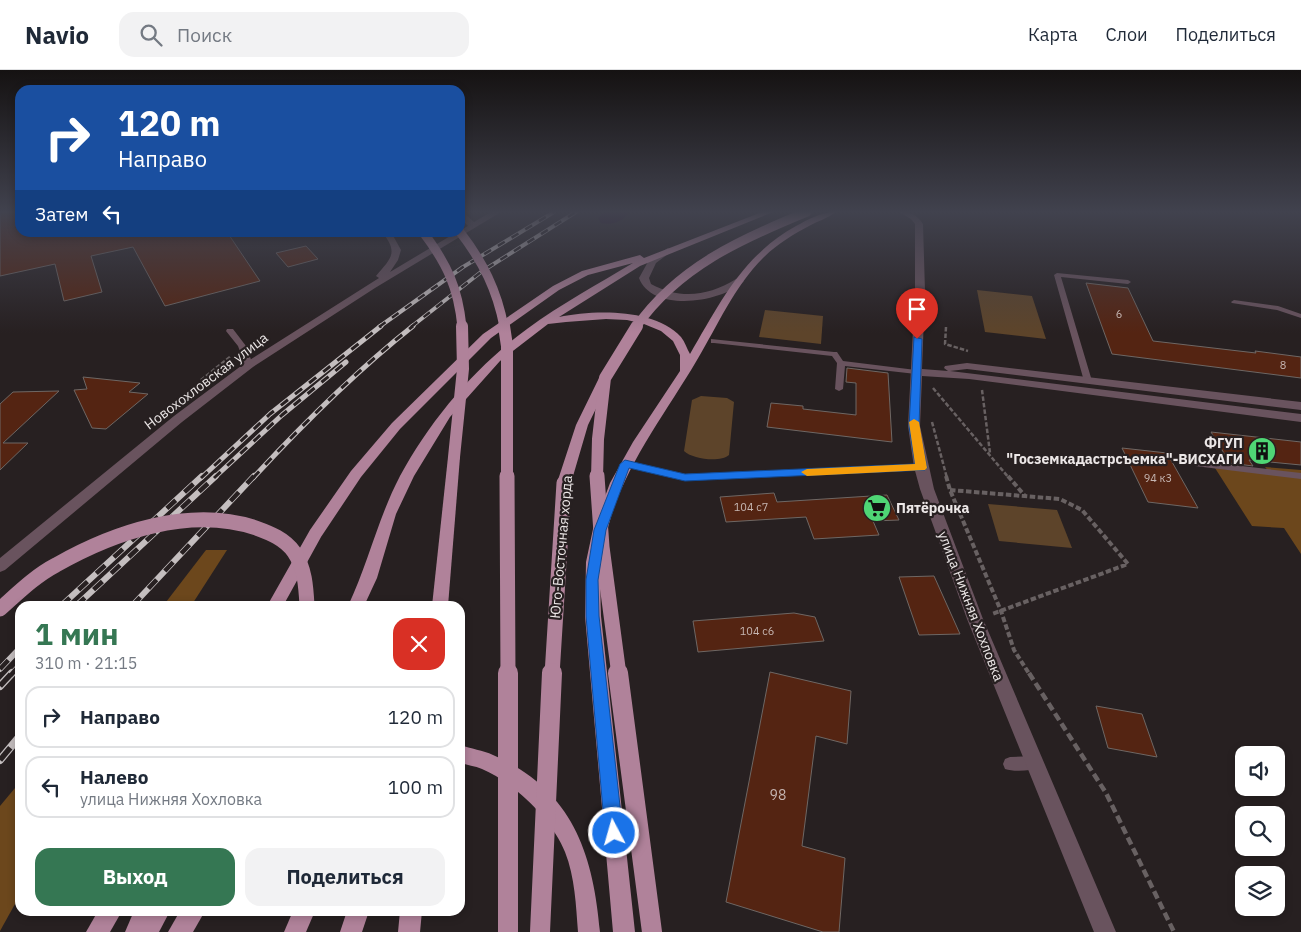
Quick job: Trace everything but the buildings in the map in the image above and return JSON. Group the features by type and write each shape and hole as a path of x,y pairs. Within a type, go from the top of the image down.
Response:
{"main road":[{"path":"438,252 456,286 463,315 465,352 440,601"},
{"path":"476,252 490,278 500,309 507,346 508,932"},
{"path":"278,601 315,534 356,474 396,426 487,336 556,288 585,273 663,252"},
{"path":"358,601 369,578 389,514 407,476 445,415 496,359 532,330 637,264 665,252"},
{"name":"Юго-Восточная хорда","path":"540,932 554,622 564,483 582,425 605,378 651,306 683,277 719,252"},
{"path":"624,932 592,616 592,580 600,530 625,464 685,371 739,281 764,252"},
{"path":"532,330 552,322 592,315 629,318 646,322 672,335 681,346 686,356 685,371"},
{"path":"605,378 598,439 597,475 602,546 652,932"},
{"path":"0,609 30,583 62,561 105,542 148,528 187,522 223,520 252,526 280,538 296,555 306,579 307,601"},
{"path":"368,601 369,578"},
{"path":"465,756 486,762 525,784 554,815 575,851 586,894 589,932"},
{"path":"97,932 108,916"},
{"path":"136,932 142,916"},
{"path":"146,932 156,916"},
{"path":"179,932 190,916"},
{"path":"295,932 302,916"},
{"path":"350,932 356,916"},
{"path":"409,932 411,916"}],"street":[{"path":"372,286 392,264 397,252"},
{"name":"Новохохловская улица","path":"0,566 178,419 248,365 428,252"},
{"path":"666,252 652,262 644,278 647,286 655,291 678,298 704,297 725,291 739,281"},
{"name":"улица Нижняя Хохловка","path":"919,252 920,291 914,426 921,468 974,620 1105,932"},
{"path":"916,372 967,366 1301,406"},
{"path":"916,372 969,376 1301,418"}],"lane":[{"path":"1088,381 1057,275 1128,282"},
{"path":"1234,302 1278,308 1301,316"},
{"path":"230,331 242,346 248,365"},
{"path":"714,341 834,354 841,363 839,389"},
{"path":"841,363 916,372"},
{"path":"625,464 685,477 921,468"},
{"path":"1198,464 1301,476"},
{"path":"1010,764 1034,763"}],"path":[{"path":"946,327 945,344 960,350 976,352"},
{"path":"981,382 990,454"},
{"path":"933,387 1025,496"},
{"path":"931,420 948,490 1001,611 1014,650 1106,793 1174,932"},
{"path":"948,490 1060,498 1082,510 1128,564 974,620"}],"shaded area":[{"path":"977,290 1032,296 1046,339 985,332"},
{"path":"765,310 823,316 821,344 759,337"},
{"path":"701,396 727,398 734,402 729,455 725,457 706,459 693,456 684,451 692,400"},
{"path":"1265,467 1301,470 1301,554 1284,528 1252,526 1215,468 1271,474"},
{"path":"988,504 1057,510 1072,548 999,541"},
{"path":"206,550 227,550 194,601 167,601"},
{"path":"15,788 15,904 0,931 0,806"}],"railway":[{"path":"379,327 463,267 487,252"},
{"path":"411,327 481,272 512,252"},
{"path":"201,478 270,414 381,326"},
{"path":"253,478 330,399 413,326"},
{"path":"214,478 282,415 346,362"},
{"path":"66,601 202,476"},
{"path":"81,601 216,476"},
{"path":"137,601 254,476"},
{"path":"0,669 15,653"},
{"path":"11,675 15,671"},
{"path":"0,686 12,673"},
{"path":"0,760 15,742"}],"slow traffic":[{"path":"807,472 921,468 914,422"}],"place":[{"name":"ФГУП \"Госземкадастрсъемка\"-ВИСХАГИ","path":"1262,451"},
{"name":"Пятёрочка","path":"877,508"}],"route":[{"path":"614,833 592,616 592,580 600,530 625,464 685,477 921,468 914,426 917,339"}]}
